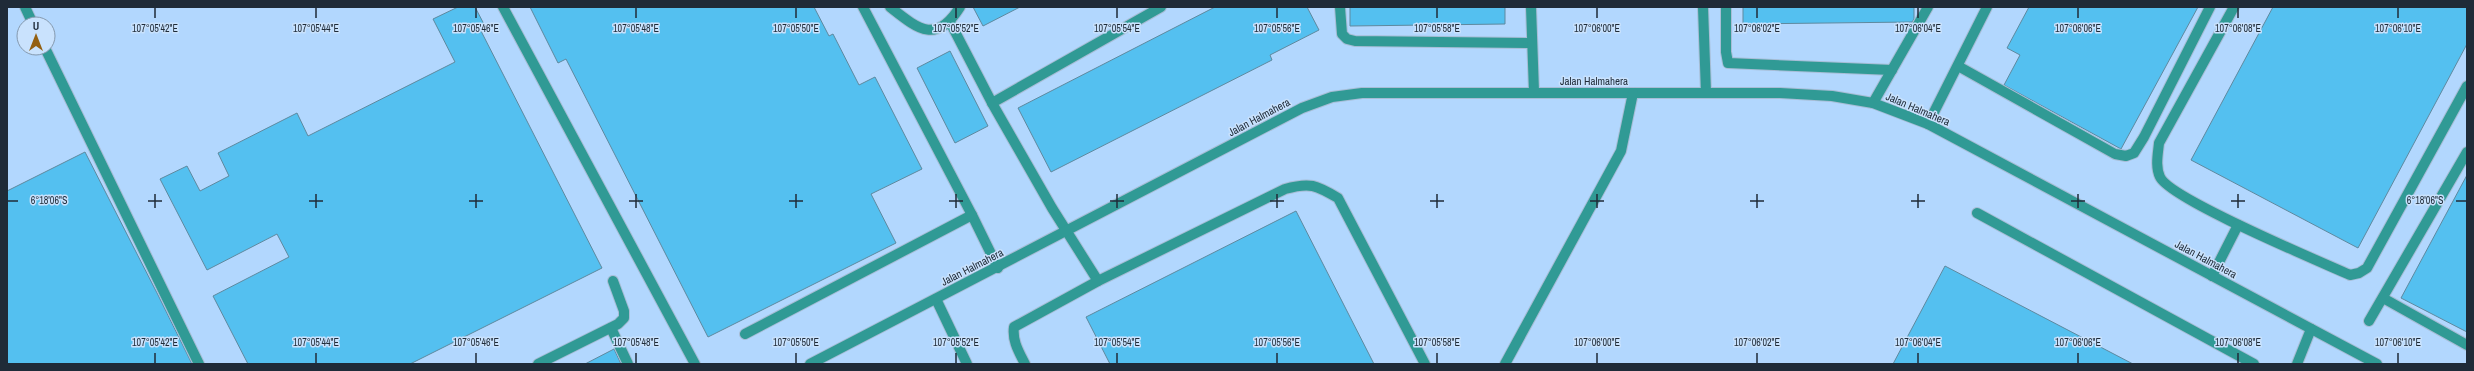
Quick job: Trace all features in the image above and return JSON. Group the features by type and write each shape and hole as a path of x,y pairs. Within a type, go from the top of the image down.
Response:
{"street":[{"path":"503,7 695,364"},
{"path":"863,7 972,215 998,268"},
{"path":"890,7 913,25 924,29 933,30 950,22 960,7"},
{"path":"992,103 1161,7"},
{"path":"1340,7 1342,34 1347,39 1355,41 1531,43"},
{"path":"1531,7 1531,43 1534,92"},
{"path":"1703,7 1706,93"},
{"path":"1726,7 1726,52 1728,63 1892,70"},
{"path":"1873,103 1928,7"},
{"path":"1928,124 1987,7"},
{"path":"1958,66 2115,154 2126,156 2134,153 2141,142 2210,7"},
{"path":"2234,7 2159,143 2157,164 2160,177 2171,189 2238,225 2350,275 2359,273 2367,268 2467,86"},
{"path":"950,22 992,103 1052,208 1069,231 1098,281"},
{"path":"49,56 200,364"},
{"name":"Jalan Halmahera","path":"810,364 998,268 1296,111 1332,97 1402,92 1706,93 1825,96 1873,103 1928,124 2377,364"},
{"path":"1505,364 1621,151 1633,93"},
{"path":"2369,321 2467,152"},
{"path":"1025,364 1016,346 1013,335 1014,327 1098,281 1285,189 1304,184 1320,187 1338,198 1425,364"},
{"path":"1977,213 2254,364"},
{"path":"745,334 972,215"},
{"path":"2212,276 2238,225"},
{"path":"538,364 611,328 624,318 624,311 613,282"},
{"path":"2383,298 2467,345"},
{"path":"936,299 967,364"},
{"path":"611,328 628,364"},
{"path":"2296,364 2311,329"}],"shaded area":[{"path":"7,7 2467,7 2467,364 7,364"}],"building":[{"path":"458,7 475,7 486,28 481,31 602,268 410,364 248,364 213,296 289,257 277,234 207,270 160,179 187,166 200,191 229,176 218,153 297,113 308,136 455,62 433,19"},
{"path":"530,7 814,7 829,36 833,34 859,85 875,77 922,169 871,194 896,243 708,337 566,59 558,63"},
{"path":"973,7 1020,7 983,26"},
{"path":"1215,7 1307,7 1319,30 1270,55 1272,60 1051,172 1018,108"},
{"path":"1350,7 1505,7 1505,24 1350,26"},
{"path":"1743,7 1914,7 1914,19 1912,22 1743,24"},
{"path":"2029,7 2198,7 2121,149 2004,85 2020,55 2007,48"},
{"path":"2273,7 2467,7 2467,44 2358,248 2191,160"},
{"path":"950,51 988,126 955,143 917,68"},
{"path":"85,152 192,364 7,364 7,191"},
{"path":"2467,175 2467,332 2401,298"},
{"path":"1296,211 1374,364 1110,364 1086,317"},
{"path":"1945,266 2133,364 1893,364"},
{"path":"614,349 621,364 585,364"}]}
